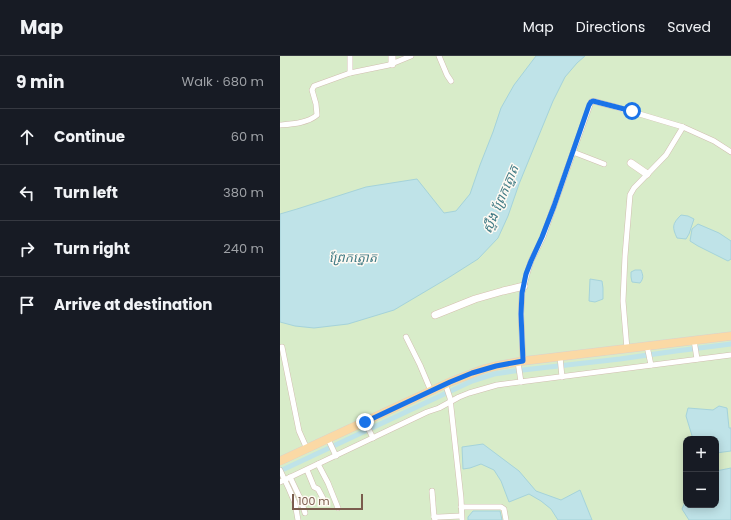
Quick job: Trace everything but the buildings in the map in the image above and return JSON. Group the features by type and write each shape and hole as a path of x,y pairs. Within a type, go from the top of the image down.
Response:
{"main road":[{"path":"280,461 306,449 329,442 365,422 431,391 446,387 484,369 521,361 560,360 647,346 694,344 731,336"}],"street":[{"path":"350,56 350,73"},
{"path":"392,56 392,64"},
{"path":"280,125 304,121 314,118 317,115 312,90 314,86 350,73 392,64 411,56"},
{"path":"438,56 451,81"},
{"path":"521,382 521,314 524,286 531,261 561,188 591,102 593,101 616,107 683,127 714,141 731,152"},
{"path":"627,349 623,301 629,199 634,188 666,155 683,127"},
{"path":"573,152 604,164"},
{"path":"631,163 647,174"},
{"path":"435,316 475,299 524,286"},
{"path":"406,337 420,364 431,391"},
{"path":"694,344 696,357"},
{"path":"647,346 651,365"},
{"path":"282,347 299,431 306,449"},
{"path":"285,479 307,470 335,454 420,416 450,400 485,388 562,374 651,365 696,357 731,355"},
{"path":"560,360 562,374"},
{"path":"432,491 434,518 461,518 456,451 450,400 446,387"},
{"path":"365,422 373,438"},
{"path":"329,442 335,454"},
{"path":"318,464 330,487 338,508"},
{"path":"280,470 295,503 298,520"},
{"path":"307,470 314,487 318,489 325,502"},
{"path":"285,479 300,500 305,513"},
{"path":"461,507 501,507 504,509 506,520"}],"green space":[{"path":"280,56 731,56 731,520 280,520"}],"water":[{"name":"ព្រែកត្នោត","path":"536,56 585,56 565,77 553,101 498,238 478,259 394,310 348,324 314,328 295,326 280,322 280,214 366,187 417,179 444,213 456,211 470,194 501,108 514,85"},
{"path":"681,215 694,219 686,239 677,238 674,231 674,223"},
{"path":"698,224 719,233 731,241 731,259 728,261 690,241 692,229"},
{"path":"641,270 642,272 643,278 640,283 632,282 631,272"},
{"path":"590,279 602,281 603,299 595,302 589,301"},
{"path":"719,406 727,408 729,428 731,428 731,451 719,453 719,436 692,436 686,416 688,408 713,410"},
{"path":"483,444 519,471 536,491 561,500 580,490 592,520 558,520 551,509 529,494 509,502 501,481 494,470 481,464 463,469 462,447"},
{"path":"731,468 731,520 689,520 682,509 683,507 683,508 719,508 719,470"},
{"path":"473,511 500,511 502,520 468,520 468,517"}],"waterway":[{"path":"280,471 472,381 494,374 731,344"}],"route":[{"path":"365,422 472,373 496,366 523,361 521,314 522,293 526,274 561,188 589,105 593,101 632,111"}],"water label":[{"name":"ស្ទឹង ព្រែកត្នោត","path":"500,199"}]}
